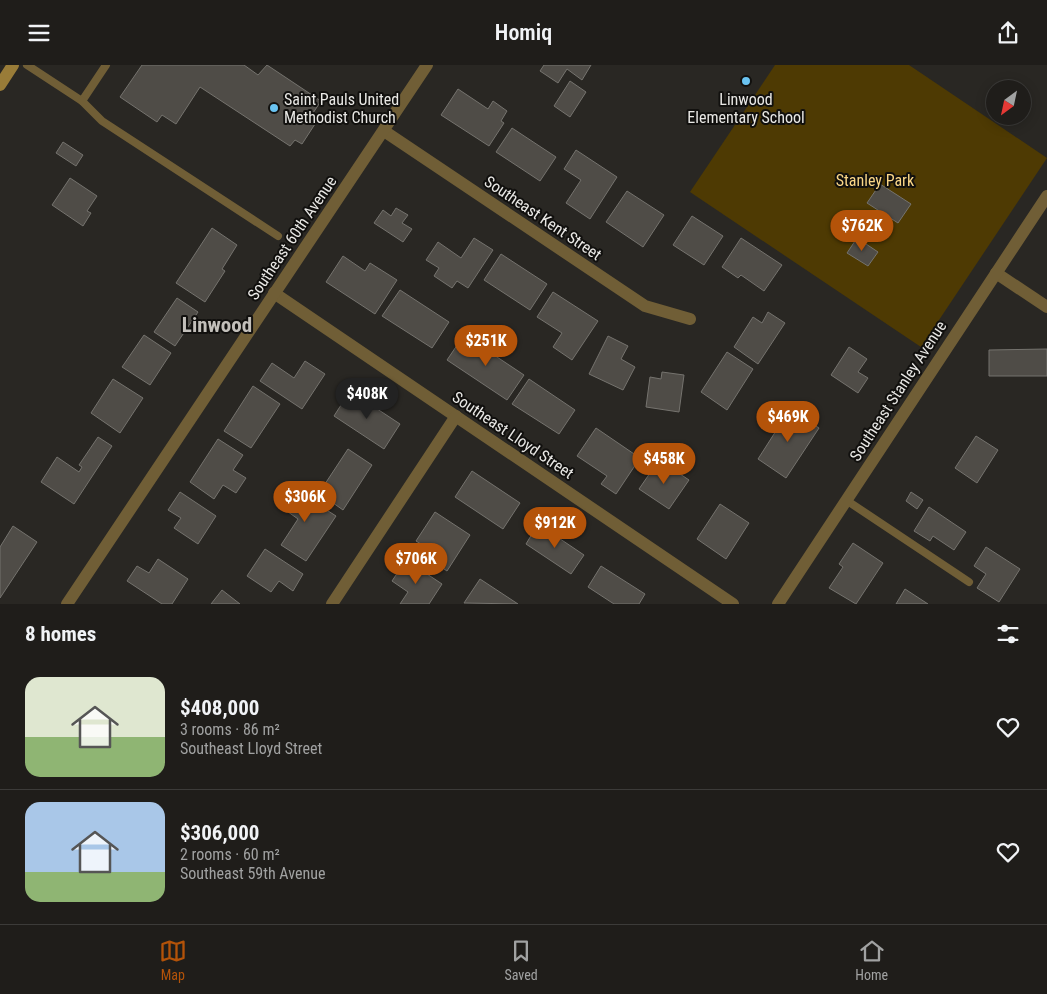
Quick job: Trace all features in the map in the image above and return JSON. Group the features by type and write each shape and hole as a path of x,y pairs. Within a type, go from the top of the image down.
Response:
{"main road":[{"path":"0,85 13,65"}],"street":[{"name":"Southeast 60th Avenue","path":"67,604 427,65"},
{"name":"Southeast Kent Street","path":"384,131 645,306 690,319"},
{"name":"Southeast Stanley Avenue","path":"779,604 1047,196"},
{"path":"996,273 1047,307"},
{"name":"Southeast Lloyd Street","path":"274,293 733,604"},
{"path":"332,604 456,417"}],"lane":[{"path":"27,65 82,101 102,121 278,236"},
{"path":"82,101 106,65"},
{"path":"846,500 969,582"}],"green space":[{"name":"Stanley Park","path":"775,65 909,65 986,117 986,125 998,125 1047,158 921,347 690,192"}],"building":[{"name":"Saint Pauls United Methodist Church","path":"142,65 244,65 258,75 267,65 321,101 309,119 315,124 302,144 295,140 290,146 200,87 176,124 162,115 157,122 120,97"},
{"path":"544,65 591,65 582,80 567,69 558,83 540,71"},
{"path":"570,81 586,92 570,117 554,106"},
{"path":"458,89 488,109 493,101 507,111 501,121 504,123 489,146 441,115"},
{"path":"512,128 556,157 540,181 496,152"},
{"path":"63,142 83,155 76,166 56,153"},
{"path":"576,150 617,177 590,219 566,203 581,180 564,169"},
{"path":"70,178 97,196 87,211 91,213 83,226 52,205"},
{"path":"880,184 911,204 898,223 867,203"},
{"path":"627,191 664,215 643,247 606,222"},
{"path":"396,208 408,215 402,223 412,229 403,242 374,223 383,210 391,216"},
{"path":"692,216 723,236 704,265 673,245"},
{"path":"212,228 237,245 222,269 225,271 205,302 176,283"},
{"path":"474,238 493,250 468,288 457,281 452,288 434,276 439,268 426,260 438,242 461,258"},
{"path":"741,238 782,265 764,291 741,275 738,278 722,267"},
{"path":"857,238 878,252 868,266 847,253"},
{"path":"501,254 547,284 530,310 484,280"},
{"path":"343,256 365,271 370,263 397,280 375,314 326,282"},
{"path":"400,290 449,322 432,348 382,316"},
{"path":"553,292 598,321 572,360 553,347 562,333 537,317"},
{"path":"177,298 198,312 175,346 154,332"},
{"path":"768,312 785,323 758,364 734,347 753,317 762,323"},
{"path":"144,335 171,353 150,385 122,367"},
{"path":"464,335 524,375 507,400 447,360"},
{"path":"608,336 628,346 621,359 635,367 623,390 589,374"},
{"path":"849,347 867,359 858,372 868,378 858,393 831,375"},
{"path":"1047,349 1047,376 989,376 989,350"},
{"path":"727,352 753,369 727,410 701,392"},
{"path":"305,361 325,374 302,409 260,381 272,363 294,378"},
{"path":"662,372 684,375 679,412 646,407 650,377 661,379"},
{"path":"113,379 143,398 120,433 91,413"},
{"path":"529,379 575,410 559,434 512,404"},
{"path":"253,386 280,404 251,448 224,431"},
{"path":"350,391 400,424 384,449 334,416"},
{"path":"790,409 819,428 786,478 758,459"},
{"path":"596,428 640,458 616,494 601,484 607,476 577,456"},
{"path":"976,436 998,450 977,483 955,468"},
{"path":"98,437 112,446 74,504 41,482 57,457 79,472 82,467 79,465"},
{"path":"218,439 243,455 233,470 246,478 236,493 223,485 214,499 190,482"},
{"path":"348,449 372,465 343,510 319,493"},
{"path":"659,460 689,480 669,509 639,489"},
{"path":"472,471 520,503 503,529 455,497"},
{"path":"289,486 336,516 306,561 281,545 298,519 277,504"},
{"path":"180,492 216,516 198,544 174,528 181,518 168,510"},
{"path":"911,492 923,500 917,509 906,501"},
{"path":"720,504 749,523 726,559 697,539"},
{"path":"929,507 966,532 954,550 933,536 930,541 914,531"},
{"path":"435,512 470,535 447,571 420,553 424,546 416,541"},
{"path":"538,524 584,555 571,574 526,544"},
{"path":"13,526 37,542 0,598 0,547"},
{"path":"853,543 883,563 856,604 829,588 843,567 839,564"},
{"path":"986,547 1020,569 999,602 977,588 986,574 974,566"},
{"path":"265,549 303,574 293,591 279,581 271,592 247,576"},
{"path":"158,559 188,579 172,604 162,604 127,581 137,566 149,573"},
{"path":"406,560 442,584 429,604 400,604 408,592 392,581"},
{"path":"601,566 645,594 639,604 614,604 588,587"},
{"path":"480,579 518,604 464,603"},
{"path":"905,589 928,604 896,604"},
{"path":"222,590 240,604 211,604"}],"place":[{"name":"Linwood Elementary School","path":"746,81"},
{"name":"Saint Pauls United Methodist Church","path":"274,108"}],"district":[{"name":"Linwood","path":"217,325"}]}
